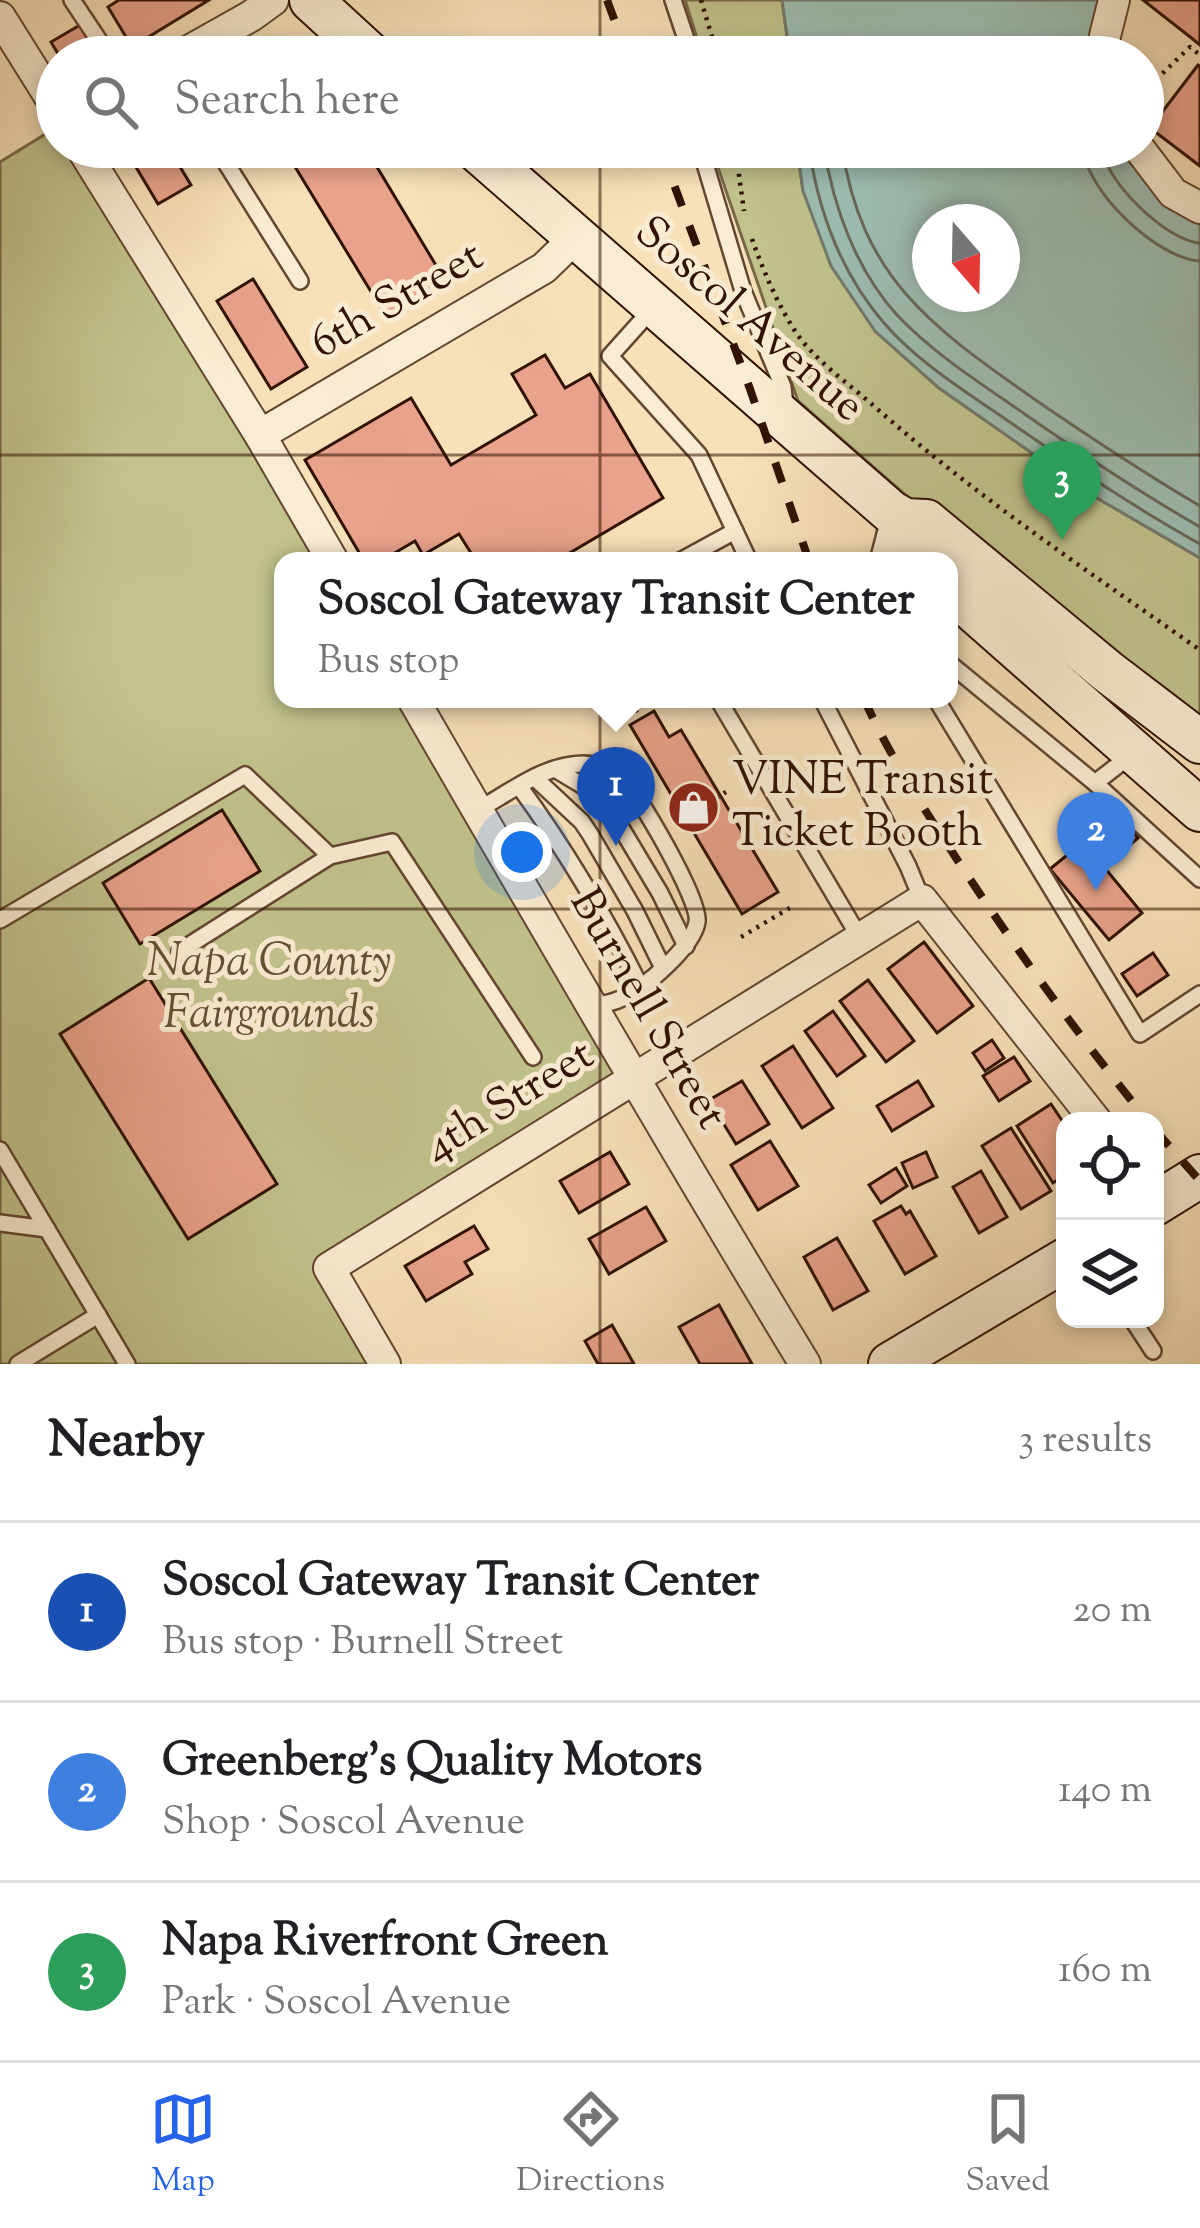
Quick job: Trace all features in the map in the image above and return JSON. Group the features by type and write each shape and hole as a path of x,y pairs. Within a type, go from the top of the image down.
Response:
{"main road":[{"path":"310,0 336,36"},
{"name":"Soscol Avenue","path":"497,168 904,531 926,521 1200,742"},
{"path":"958,597 1200,810"},
{"path":"1164,1196 1200,1176"},
{"path":"890,1364 1056,1265"}],"street":[{"path":"215,36 273,0"},
{"path":"1105,36 1114,0"},
{"path":"0,17 36,75"},
{"path":"94,168 328,552"},
{"path":"1154,168 1173,193 1200,208"},
{"name":"6th Street","path":"260,435 544,268 575,238"},
{"name":"Burnell Street","path":"424,708 476,811 805,1364"},
{"path":"922,900 1089,1112"},
{"name":"4th Street","path":"385,1364 329,1268 922,900"}],"lane":[{"path":"72,0 96,36"},
{"path":"674,0 685,36"},
{"path":"229,168 300,281"},
{"path":"706,168 742,291 783,387 786,422"},
{"path":"655,306 610,356 700,455 745,552"},
{"path":"696,552 735,530"},
{"path":"958,670 1095,783 1200,879"},
{"path":"723,708 860,938"},
{"path":"827,708 922,900"},
{"path":"941,708 1140,1034 1200,994"},
{"path":"1095,783 1135,753"},
{"path":"476,811 563,765 591,764 618,772 682,875 698,921 686,946 624,999 593,1007"},
{"path":"555,769 608,806 661,892 686,946"},
{"path":"0,920 245,775 330,856"},
{"path":"527,782 582,822 663,968"},
{"path":"527,782 640,986"},
{"path":"180,951 330,856 392,842 533,1058"},
{"path":"0,1150 127,1364"},
{"path":"0,1223 46,1229"},
{"path":"18,1364 98,1316"},
{"path":"1138,1328 1153,1352"}],"path":[{"path":"701,0 712,36"},
{"path":"1164,72 1190,47 1200,56"},
{"path":"738,168 746,223 760,261 797,334 821,360 998,508 1200,650"},
{"path":"612,725 641,708"},
{"path":"669,830 726,792"},
{"path":"741,937 793,906"}],"green space":[{"path":"685,0 782,0 787,36 696,36"},
{"name":"Napa County Fairgrounds","path":"36,140 36,168 94,168 328,552 274,552 274,708 418,708 633,1080 329,1268 385,1364 0,1364 0,162"},
{"path":"718,168 800,168 803,191 875,331 939,388 1092,495 1200,558 1200,742 1085,652 798,401"}],"water":[{"path":"782,0 1104,0 1096,36 787,36"},
{"path":"800,168 1147,168 1200,219 1200,558 1092,495 939,388 875,331 831,266 803,191"}],"building":[{"path":"119,0 209,0 150,36 125,36 108,7"},
{"path":"1143,0 1200,0 1200,45 1194,40"},
{"path":"80,25 87,36 61,36"},
{"path":"1200,66 1200,166 1164,139 1164,110"},
{"path":"137,168 181,168 191,185 158,204"},
{"path":"296,168 378,168 446,282 387,318"},
{"path":"253,279 307,367 271,389 217,301"},
{"path":"545,355 565,388 590,374 663,498 571,552 470,552 459,534 428,552 421,552 415,541 396,552 359,552 305,460 411,398 451,465 536,415 512,374"},
{"path":"654,711 669,737 681,730 778,892 742,914 630,725"},
{"path":"222,810 260,871 140,944 103,883"},
{"path":"1122,819 1138,838 1104,867 1142,913 1109,940 1050,869 1104,825 1108,830"},
{"path":"924,942 973,1006 937,1033 888,969"},
{"path":"1153,953 1168,975 1137,996 1122,974"},
{"path":"149,978 277,1184 188,1239 60,1034"},
{"path":"868,980 914,1041 886,1062 840,1001"},
{"path":"833,1011 865,1056 837,1076 805,1031"},
{"path":"992,1040 1004,1058 985,1071 973,1053"},
{"path":"793,1046 833,1108 802,1128 762,1066"},
{"path":"1014,1057 1030,1081 999,1101 983,1076"},
{"path":"742,1081 769,1124 736,1144 709,1100"},
{"path":"918,1081 933,1106 892,1131 877,1106"},
{"path":"1051,1104 1056,1112 1056,1181 1053,1183 1017,1126"},
{"path":"1011,1128 1051,1191 1021,1209 982,1146"},
{"path":"770,1141 798,1186 758,1210 731,1165"},
{"path":"610,1152 629,1184 579,1213 560,1181"},
{"path":"926,1152 937,1177 913,1188 902,1163"},
{"path":"896,1168 907,1186 881,1203 869,1185"},
{"path":"981,1171 1007,1217 979,1233 953,1187"},
{"path":"901,1206 906,1214 910,1211 936,1256 905,1274 874,1221"},
{"path":"646,1207 666,1241 609,1274 589,1239"},
{"path":"474,1226 488,1249 465,1262 472,1274 426,1301 405,1266"},
{"path":"837,1238 868,1291 833,1310 804,1257"},
{"path":"719,1305 752,1364 700,1364 679,1327"},
{"path":"612,1325 634,1364 598,1364 585,1341"}],"railway":[{"path":"607,0 620,36"},
{"path":"668,168 806,552"},
{"path":"868,708 910,785 984,900 1141,1112"},
{"path":"1164,1140 1200,1181"}],"place":[{"name":"Napa Riverfront Green","path":"1062,540"},
{"name":"VINE Transit Ticket Booth","path":"693,808"},
{"name":"Soscol Gateway Transit Center","path":"616,846"},
{"name":"Greenberg's Quality Motors","path":"1096,891"}]}
